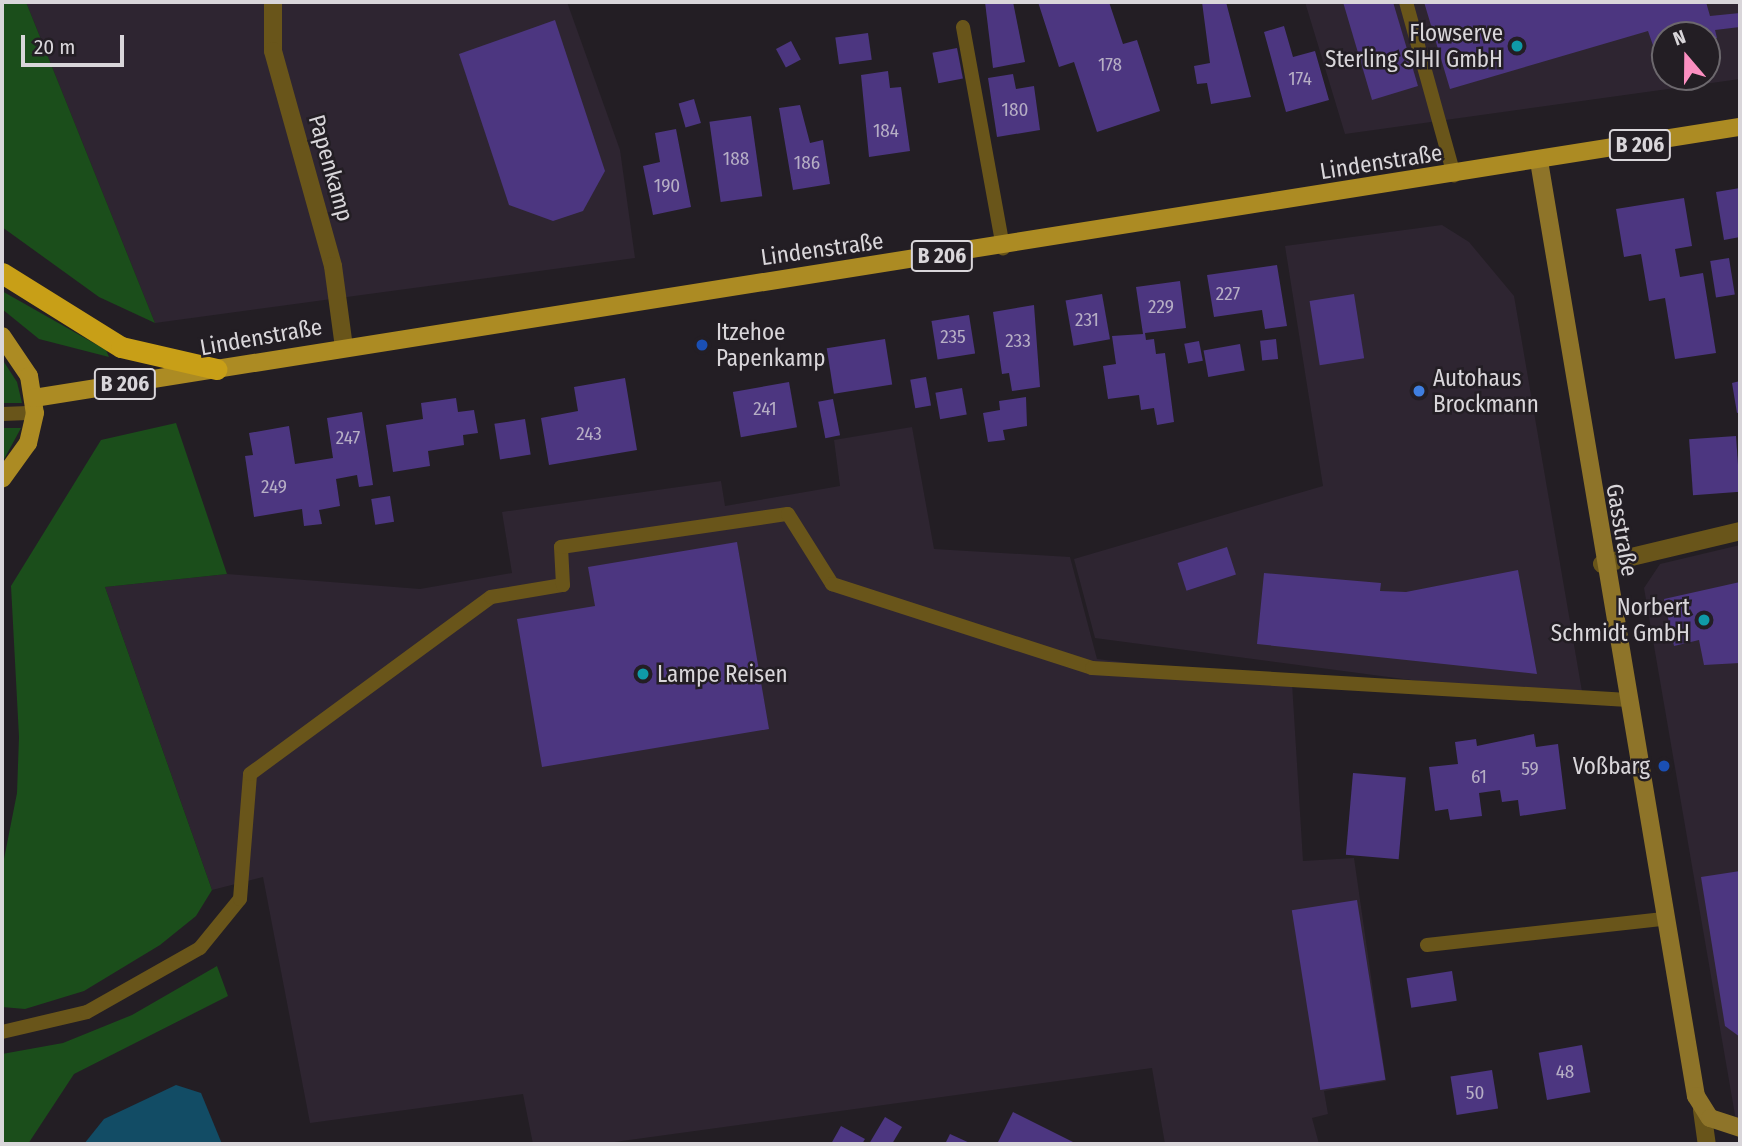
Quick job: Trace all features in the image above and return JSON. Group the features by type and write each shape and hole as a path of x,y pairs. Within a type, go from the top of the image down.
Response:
{"highway":[{"path":"2,273 121,347 216,369"}],"main road":[{"name":"Lindenstraße","path":"34,406 216,369 344,348 1003,248 1740,127"},
{"path":"2,336 19,355 34,406 29,443 2,479"}],"street":[{"name":"Papenkamp","path":"273,2 273,51 333,266 344,348"},
{"name":"Gasstraße","path":"1539,161 1602,564 1628,700 1664,919 1702,1110"},
{"path":"1602,564 1740,531"},
{"path":"1702,1110 1740,1128"},
{"path":"1702,1110 1707,1144"}],"lane":[{"path":"1406,2 1454,175"},
{"path":"963,27 1003,248"},
{"path":"2,414 34,406"},
{"path":"2,1032 87,1012 200,948 240,899 250,774 491,597 563,585 561,547 788,514 832,584 1092,668 1628,700"},
{"path":"1427,945 1664,919"}],"shaded area":[{"path":"26,2 567,2 620,150 635,258 155,323"},
{"path":"1305,2 1740,2 1740,79 1721,82 1721,21 1651,21 1651,91 1654,91 1345,134"},
{"name":"Autohaus Brockmann","path":"1442,225 1469,242 1514,296 1584,703 1095,638 1074,559 1323,486 1285,246"},
{"path":"912,427 934,549 1070,557 1097,659 1292,683 1303,861 1354,858 1386,1081 1324,1091 1328,1114 1312,1118 1319,1144 1165,1144 1152,1068 600,1144 533,1144 523,1094 310,1123 263,877 212,890 105,587 227,574 420,589 512,573 502,512 721,481 725,506 840,486 834,440"},
{"path":"1740,545 1740,1144 1644,588 1660,564"}],"green space":[{"path":"2,2 26,2 155,323 99,297 2,227"},
{"path":"2,291 106,350 109,357 39,339 2,309"},
{"path":"2,359 17,382 22,403 2,403"},
{"path":"176,423 227,574 105,587 212,890 196,916 160,945 84,991 25,1009 2,1007 2,869 17,793 19,737 11,586 101,440"},
{"path":"2,428 21,428 2,463"},
{"path":"217,966 228,996 74,1074 28,1144 2,1144 2,1054 63,1043 132,1015"}],"water":[{"path":"176,1085 201,1093 222,1144 84,1144 104,1119"}],"building":[{"path":"985,2 1013,2 1025,62 993,68"},
{"path":"1038,2 1109,2 1123,44 1137,40 1160,111 1097,132 1074,62 1059,67"},
{"path":"1202,2 1226,2 1251,97 1211,104 1207,83 1197,84 1194,66 1210,63"},
{"path":"1343,2 1393,2 1418,86 1372,100"},
{"name":"Flowserve Sterling SIHI GmbH","path":"1424,2 1706,2 1710,16 1740,13 1740,27 1721,29 1721,21 1651,21 1651,40 1648,31 1450,89"},
{"path":"555,20 605,171 583,211 553,221 509,205 459,54"},
{"path":"1284,26 1293,57 1315,51 1329,100 1286,112 1264,32"},
{"path":"868,33 872,60 839,64 835,38"},
{"path":"791,41 801,60 786,68 776,49"},
{"path":"957,48 963,78 938,83 932,53"},
{"path":"888,71 890,88 901,87 910,151 869,157 861,75"},
{"path":"1013,74 1016,89 1034,86 1040,130 997,137 988,78"},
{"path":"694,99 701,123 686,127 679,103"},
{"path":"800,105 810,143 823,140 830,184 793,190 779,108"},
{"path":"751,116 762,196 721,202 709,122"},
{"path":"676,129 691,207 653,215 643,166 660,162 655,133"},
{"path":"1740,188 1740,237 1724,240 1716,192"},
{"path":"1684,198 1692,246 1675,249 1680,277 1703,273 1716,353 1675,359 1665,298 1649,301 1641,254 1624,257 1616,209"},
{"path":"1729,258 1735,295 1716,298 1710,261"},
{"path":"1277,265 1287,326 1265,329 1262,310 1214,317 1207,275"},
{"path":"1180,281 1186,328 1145,333 1146,340 1154,339 1156,354 1165,353 1174,422 1157,425 1154,408 1141,410 1139,395 1108,399 1103,366 1116,364 1112,336 1143,334 1136,287"},
{"path":"1102,294 1110,339 1074,346 1066,300"},
{"path":"1354,294 1364,358 1320,365 1310,301"},
{"path":"1034,305 1040,387 1012,391 1009,373 1002,374 993,312"},
{"path":"969,315 975,354 938,359 931,321"},
{"path":"885,339 892,384 834,394 827,348"},
{"path":"1276,339 1278,359 1262,361 1260,341"},
{"path":"1199,341 1203,361 1188,363 1184,344"},
{"path":"1240,344 1245,371 1208,377 1204,350"},
{"path":"926,377 931,406 915,408 910,380"},
{"path":"625,378 637,450 549,465 541,418 578,411 574,387"},
{"path":"1740,381 1740,412 1737,413 1732,383"},
{"path":"789,382 797,427 741,437 733,392"},
{"path":"962,388 967,415 940,419 935,393"},
{"path":"1026,397 1027,426 1003,430 1005,440 988,442 983,413 1000,410 999,401"},
{"path":"456,398 458,412 474,410 478,433 463,435 464,445 428,451 430,466 393,472 386,425 423,419 421,403"},
{"path":"833,399 840,435 825,438 818,402"},
{"path":"362,412 373,485 359,487 357,475 336,479 340,506 319,510 322,524 304,526 302,509 254,517 245,456 253,455 249,433 289,426 295,464 333,458 327,418"},
{"path":"525,419 531,455 500,459 494,424"},
{"path":"1736,436 1740,492 1693,495 1689,439"},
{"path":"390,496 394,522 375,525 371,499"},
{"name":"Lampe Reisen","path":"737,542 769,729 542,767 517,619 595,606 588,567"},
{"path":"1227,547 1236,575 1187,591 1178,563"},
{"path":"1518,570 1537,674 1257,644 1264,573 1381,583 1380,591 1406,592"},
{"name":"Norbert Schmidt GmbH","path":"1740,582 1740,663 1704,665 1699,640 1674,646 1664,599"},
{"path":"1534,734 1536,747 1558,744 1566,809 1520,816 1518,800 1502,802 1500,790 1479,793 1482,816 1450,820 1448,809 1435,811 1429,767 1458,764 1455,742 1476,739 1477,746"},
{"path":"1353,773 1406,778 1399,859 1346,855"},
{"path":"1740,871 1740,1037 1725,1026 1701,877"},
{"path":"1357,900 1385,1080 1320,1090 1292,910"},
{"path":"1452,971 1457,1001 1411,1008 1407,978"},
{"path":"1582,1045 1590,1092 1547,1100 1539,1053"},
{"path":"1492,1070 1498,1109 1457,1115 1451,1077"},
{"path":"1013,1112 1077,1144 998,1142"},
{"path":"885,1117 902,1127 892,1144 869,1144"},
{"path":"841,1126 865,1139 862,1144 831,1144"},
{"path":"950,1134 972,1144 945,1144"}],"place":[{"name":"Flowserve Sterling SIHI GmbH","path":"1517,46"},
{"name":"Itzehoe Papenkamp","path":"702,345"},
{"name":"Autohaus Brockmann","path":"1419,391"},
{"name":"Norbert Schmidt GmbH","path":"1704,620"},
{"name":"Lampe Reisen","path":"643,674"},
{"name":"Voßbarg","path":"1664,766"}]}
